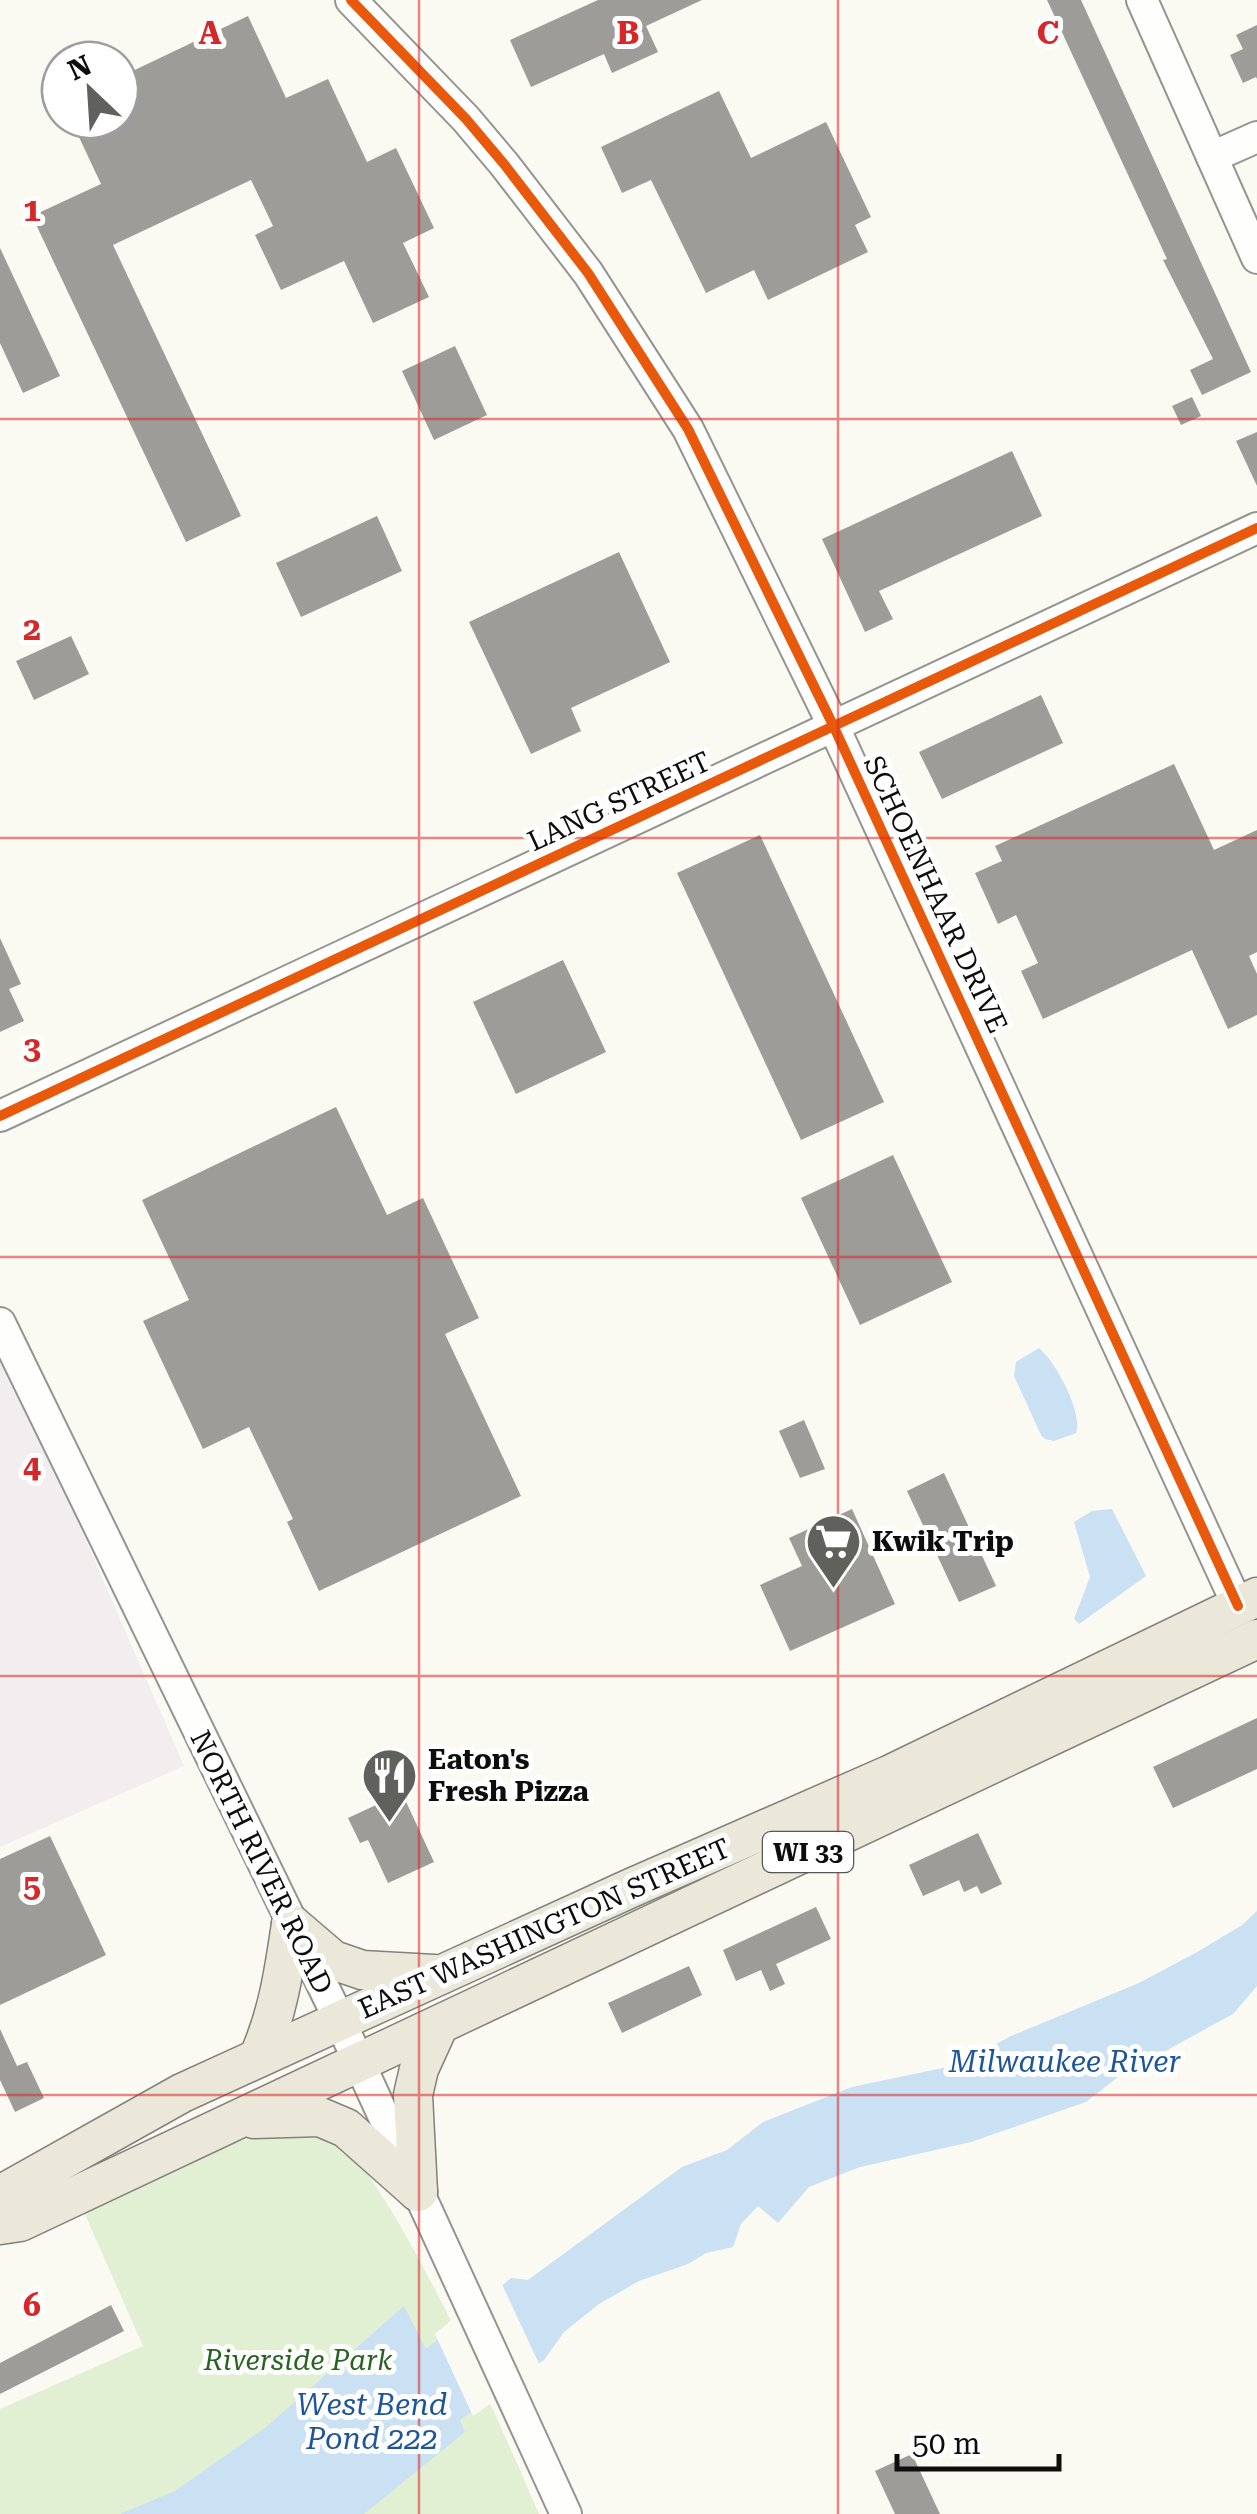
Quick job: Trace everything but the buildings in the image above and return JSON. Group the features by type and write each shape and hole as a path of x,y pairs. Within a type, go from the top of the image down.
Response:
{"main road":[{"name":"EAST WASHINGTON STREET","path":"0,2195 182,2094 888,1775 1247,1602"},
{"name":"EAST WASHINGTON STREET","path":"0,2225 20,2222 1257,1640"},
{"path":"291,1924 333,1960 362,1970 442,1974"},
{"path":"258,2058 280,2000 291,1924"},
{"path":"418,2192 413,2095 419,2069 439,2025"},
{"path":"242,2118 285,2120 320,2116 346,2128 418,2192"}],"street":[{"name":"SCHOENHAAR DRIVE","path":"351,0 466,119 588,272 688,429 833,725 1247,1602"},
{"path":"1142,0 1257,258"},
{"path":"1212,157 1257,138"},
{"name":"LANG STREET","path":"0,1116 1257,528"},
{"name":"NORTH RIVER ROAD","path":"0,1323 340,2021 566,2514"}],"shaded area":[{"path":"0,1343 184,1766 0,1847"}],"green space":[{"name":"Riverside Park","path":"267,2133 328,2134 353,2155 382,2195 444,2308 539,2514 0,2514 0,2409 143,2346 83,2210 229,2145"}],"water":[{"path":"1039,1348 1060,1376 1076,1413 1076,1433 1054,1441 1041,1435 1014,1376 1016,1362"},
{"path":"1112,1509 1146,1576 1079,1624 1074,1619 1090,1577 1074,1522 1092,1511"},
{"name":"Milwaukee River","path":"1257,1911 1257,1986 1233,2014 1118,2077 1086,2102 971,2142 860,2167 809,2187 778,2223 758,2206 741,2224 733,2247 706,2253 688,2264 639,2281 599,2304 564,2332 544,2360 460,2420 465,2432 364,2514 120,2514 175,2491 265,2428 404,2306 426,2349 511,2278 528,2280 682,2167 727,2150 763,2122 852,2087 957,2065 1011,2036 1139,1983 1242,1925"}],"pier":[{"path":"500,2280 541,2368 473,2416 435,2334"}],"cycle path":[{"path":"351,0 504,164 588,273 688,429 833,725 1238,1606"},
{"path":"0,1116 1257,528"}],"place":[{"name":"Kwik Trip","path":"833,1590"},
{"name":"Eaton's Fresh Pizza","path":"389,1824"}],"water label":[{"name":"West Bend Pond 222","path":"372,2422"}]}
